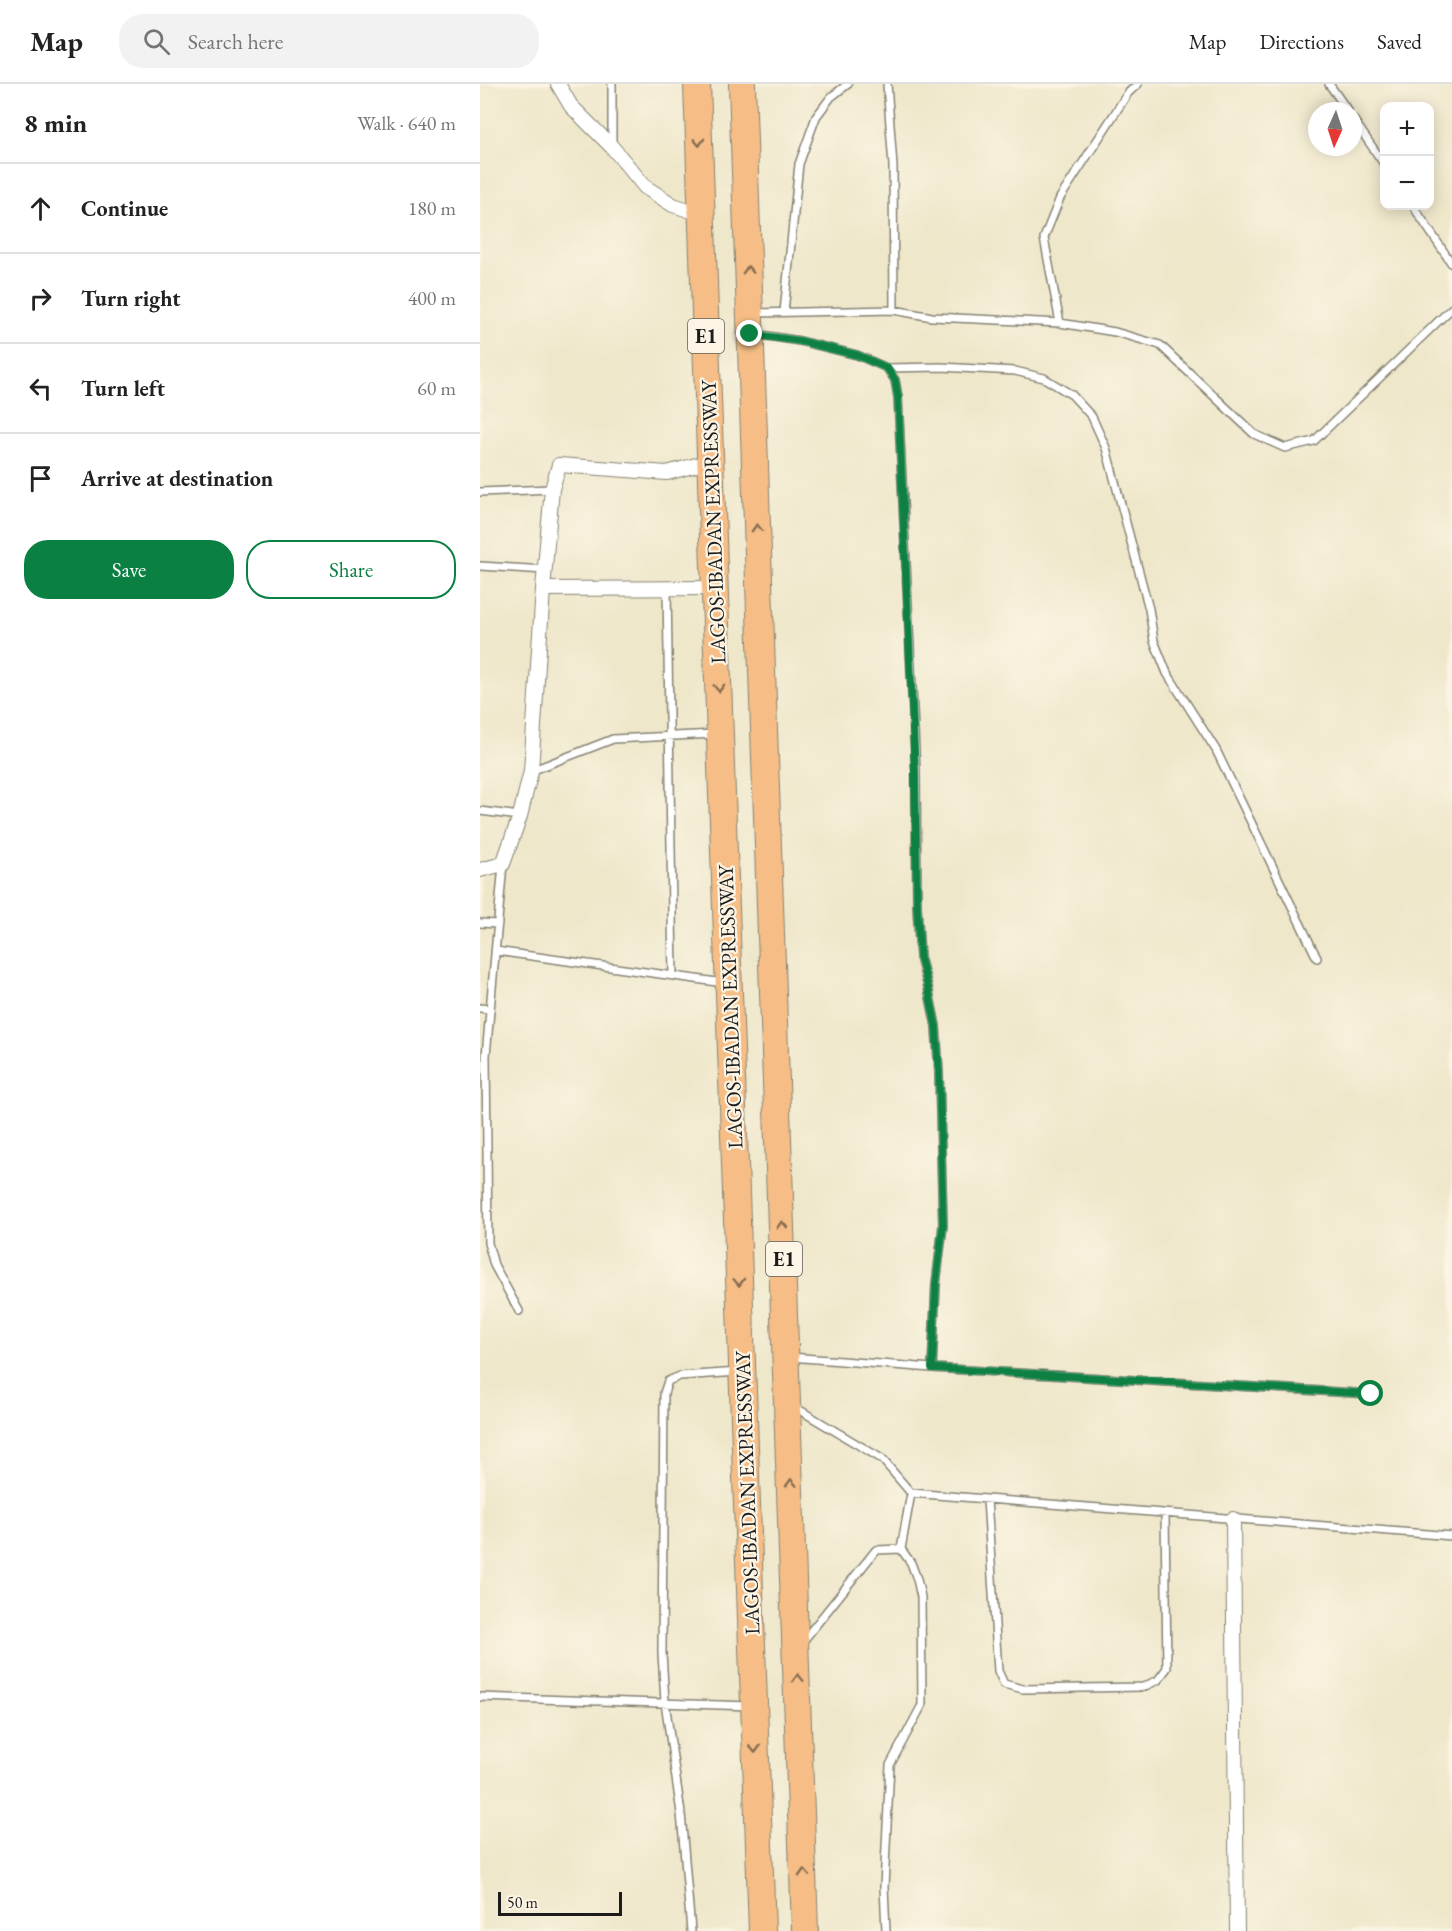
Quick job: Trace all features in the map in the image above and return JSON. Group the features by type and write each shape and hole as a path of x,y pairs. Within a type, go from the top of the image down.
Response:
{"highway":[{"name":"LAGOS-IBADAN EXPRESSWAY","path":"697,84 762,1931"},
{"name":"LAGOS-IBADAN EXPRESSWAY","path":"742,84 789,1403 805,1931"}],"street":[{"path":"558,84 571,106 612,147 645,187 673,205 701,214"},
{"path":"480,870 503,864 520,816 531,771 552,489 559,465 667,474 711,461"},
{"path":"543,589 716,588"},
{"path":"1233,1519 1238,1931"}],"lane":[{"path":"612,84 612,147"},
{"path":"784,312 799,164 816,117 831,97 848,84"},
{"path":"887,84 893,166 894,310"},
{"path":"1060,323 1044,238 1060,198 1128,93 1138,84"},
{"path":"1329,84 1342,102"},
{"path":"1362,131 1380,158"},
{"path":"1416,210 1452,264"},
{"path":"750,323 784,312 894,310 932,317 1060,323 1115,332 1160,345 1254,434 1285,448 1314,441 1452,308"},
{"path":"750,323 800,341 857,355 887,368 941,367 1015,370 1044,378 1072,395 1092,417 1106,448 1149,609 1154,640 1163,662 1173,683 1216,750 1317,958"},
{"path":"887,368 895,380 898,397 915,771 920,957 936,1026 939,1073 943,1226 936,1284 932,1368"},
{"path":"480,492 552,489"},
{"path":"480,566 545,570"},
{"path":"667,588 673,976"},
{"path":"531,771 613,739 721,734"},
{"path":"480,811 520,816"},
{"path":"503,864 486,1056 488,1243 494,1265 519,1311"},
{"path":"480,923 498,924"},
{"path":"496,951 729,983"},
{"path":"480,1008 490,1009"},
{"path":"787,1356 932,1368 1371,1394"},
{"path":"691,1931 681,1813 665,1702 662,1597 664,1393 668,1381 680,1376 742,1372"},
{"path":"789,1403 882,1459 911,1493 1452,1536"},
{"path":"886,1931 884,1887 890,1765 922,1705 921,1597 911,1563 901,1549 911,1493"},
{"path":"987,1499 998,1671 1004,1684 1023,1689 1143,1687 1158,1680 1167,1668 1165,1513"},
{"path":"797,1649 876,1550 901,1549"},
{"path":"480,1696 754,1706"}],"route":[{"path":"750,334 800,341 857,355 887,368 895,380 898,397 908,589 920,957 936,1026 939,1073 943,1226 936,1284 932,1368 1371,1394"}]}
